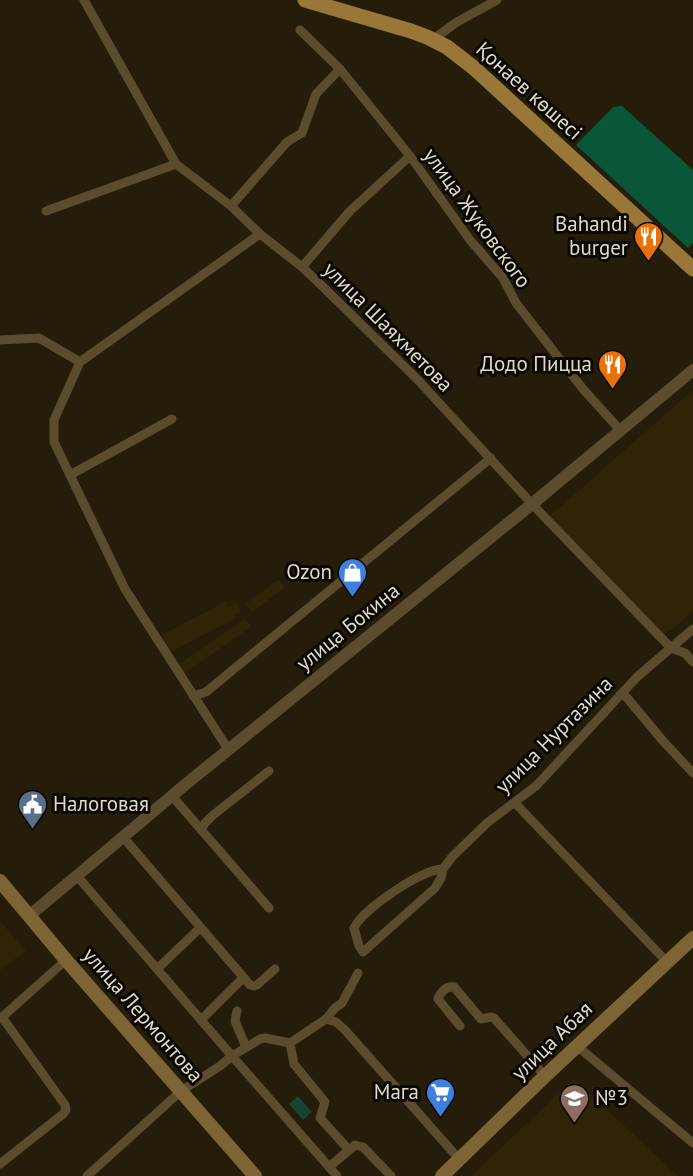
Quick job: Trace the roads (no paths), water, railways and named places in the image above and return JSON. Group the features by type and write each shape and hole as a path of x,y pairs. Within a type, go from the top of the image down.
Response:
{"main road":[{"name":"Қонаев көшесі","path":"304,0 411,31 447,47 474,68 692,265"},
{"name":"улица Лермонтова","path":"0,881 255,1176"},
{"name":"улица Абая","path":"442,1176 693,938"}],"street":[{"name":"улица Шаяхметова","path":"84,0 176,164 231,206 260,234 302,267 418,380 532,504 671,648 685,653 693,662"},
{"path":"432,40 457,22 497,0"},
{"name":"улица Жуковского","path":"300,30 340,69 410,156 470,240 504,278 516,303 583,389 621,431"},
{"path":"231,206 287,142 302,133 316,94 340,69"},
{"path":"302,267 350,211 410,156"},
{"path":"46,211 176,164"},
{"path":"228,749 125,589 54,442 54,420 80,362 260,234"},
{"path":"0,340 39,338 80,362"},
{"name":"улица Бокина","path":"29,916 228,749 532,504 693,370"},
{"path":"70,475 172,419"},
{"path":"192,696 206,692 491,458"},
{"name":"улица Нуртазина","path":"443,869 418,877 378,903 357,922 354,928 363,952 435,888 443,869 452,857 487,823 536,786 637,677 693,629"},
{"path":"623,693 693,773"},
{"path":"201,830 212,816 269,771"},
{"path":"172,796 269,908"},
{"path":"515,803 667,962"},
{"path":"123,837 250,985 254,986 275,969"},
{"path":"77,876 337,1176"},
{"path":"157,969 200,928"},
{"path":"0,1164 66,1110 65,1105 1,1018 66,960"},
{"path":"87,1176 181,1092 232,1056 260,1039 290,1043 326,1019 342,1003 358,973"},
{"path":"201,1020 243,978"},
{"path":"460,1026 438,999 445,989 450,987 454,987 481,1019 494,1018 545,1076"},
{"path":"237,1011 234,1021 246,1047"},
{"path":"326,1019 336,1022 345,1030 459,1159"},
{"path":"290,1043 294,1064 325,1102 320,1118 349,1150"},
{"path":"577,1046 693,1143"},
{"path":"329,1167 355,1145 363,1147 391,1176"}],"place":[{"name":"Bahandi burger","path":"649,262"},
{"name":"Додо Пицца","path":"613,390"},
{"name":"Ozon","path":"353,598"},
{"name":"Налоговая","path":"32,830"},
{"name":"Мага","path":"440,1118"},
{"name":"№3","path":"574,1124"}]}
